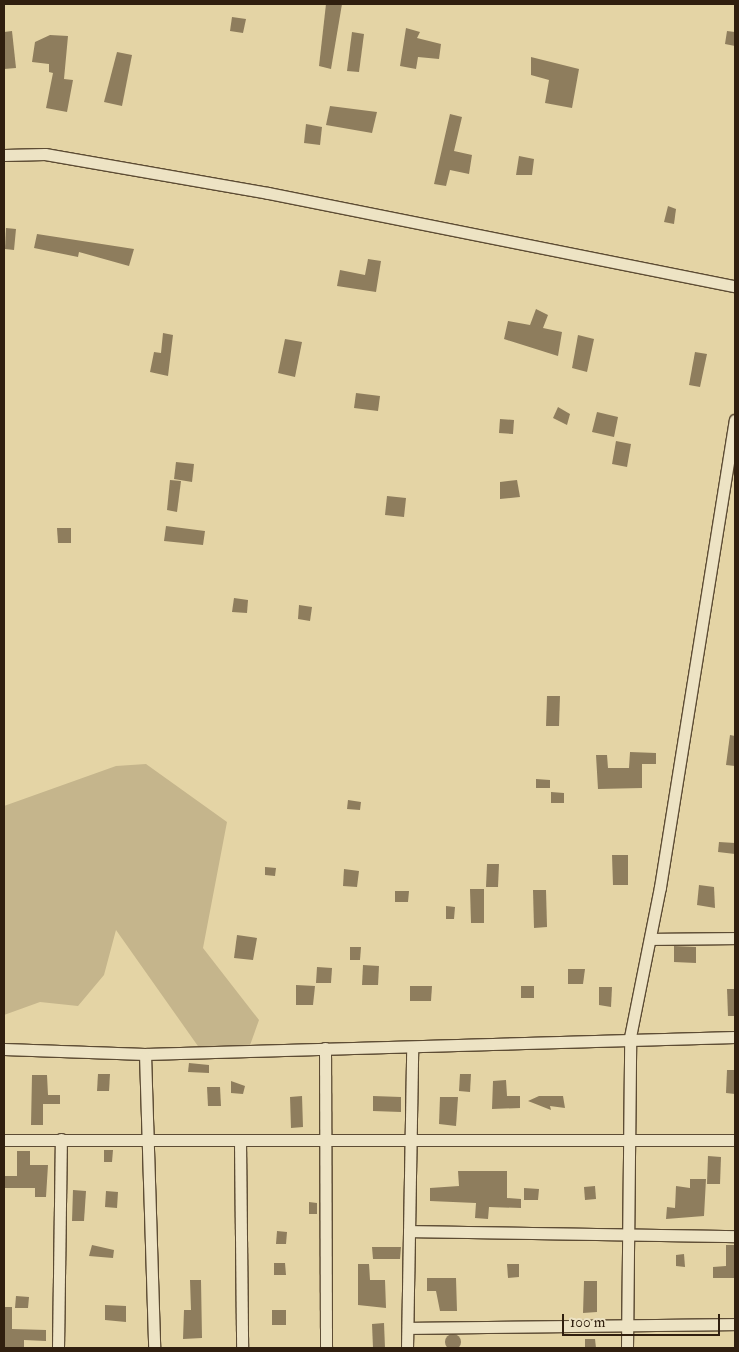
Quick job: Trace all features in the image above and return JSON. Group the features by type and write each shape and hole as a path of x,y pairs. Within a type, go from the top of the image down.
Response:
{"street":[{"path":"4,155 46,154 249,190 735,286"},
{"path":"627,1348 630,1037 650,939 735,420"},
{"path":"650,939 735,938"},
{"path":"4,1049 146,1054 325,1048 412,1048 630,1037 735,1037"},
{"path":"325,1048 326,1348"},
{"path":"407,1348 412,1048"},
{"path":"146,1054 154,1348"},
{"path":"4,1140 148,1139 240,1142 411,1138 735,1140"},
{"path":"58,1348 61,1140"},
{"path":"240,1142 242,1348"},
{"path":"409,1231 735,1236"},
{"path":"408,1328 628,1322 735,1324"}],"shaded area":[{"path":"146,764 227,822 203,948 259,1020 249,1048 200,1049 116,930 104,975 78,1006 40,1002 4,1015 4,806 116,766"}],"building":[{"path":"326,4 342,4 331,69 319,66"},
{"path":"232,17 246,19 243,33 230,31"},
{"path":"406,28 420,32 417,38 441,44 439,59 418,57 416,69 400,66"},
{"path":"12,31 16,68 4,69 4,32"},
{"path":"727,31 735,32 735,46 725,44"},
{"path":"352,32 364,34 359,72 347,71"},
{"path":"50,35 68,36 64,79 73,80 67,112 46,108 53,73 49,72 49,64 32,62 35,42"},
{"path":"117,52 132,55 122,106 104,102"},
{"path":"531,57 579,69 572,108 545,103 549,80 531,75"},
{"path":"330,106 377,112 372,133 326,125"},
{"path":"450,114 462,117 454,151 472,155 469,174 450,170 446,186 434,184"},
{"path":"306,124 322,127 320,145 304,143"},
{"path":"519,156 534,159 532,175 516,175"},
{"path":"668,206 676,209 674,224 664,222"},
{"path":"6,228 16,229 14,250 5,249"},
{"path":"37,234 134,249 129,266 79,252 78,257 34,248"},
{"path":"368,259 381,261 376,292 337,286 340,270 365,275"},
{"path":"536,309 548,315 543,328 562,332 558,356 504,339 508,321 530,325"},
{"path":"163,333 173,335 168,376 150,372 154,352 161,353"},
{"path":"578,335 594,339 587,372 572,368"},
{"path":"285,339 302,342 295,377 278,373"},
{"path":"695,352 707,354 700,387 689,385"},
{"path":"356,393 380,396 378,411 354,408"},
{"path":"558,407 570,414 567,425 553,418"},
{"path":"597,412 618,417 614,437 592,432"},
{"path":"500,419 514,420 513,434 499,433"},
{"path":"616,441 631,444 627,467 612,464"},
{"path":"176,462 194,464 192,482 174,479"},
{"path":"170,480 181,481 177,512 167,510"},
{"path":"517,480 520,497 500,499 500,482"},
{"path":"387,496 406,498 404,517 385,515"},
{"path":"166,526 205,531 203,545 164,541"},
{"path":"57,528 71,528 71,543 58,543"},
{"path":"234,598 248,600 247,613 232,612"},
{"path":"299,605 312,607 310,621 298,619"},
{"path":"547,696 560,696 559,726 546,726"},
{"path":"730,735 735,736 735,766 726,765"},
{"path":"630,752 656,753 656,764 642,764 642,788 598,789 596,755 607,755 608,768 629,768"},
{"path":"536,779 550,780 550,788 536,788"},
{"path":"551,792 564,793 564,803 551,803"},
{"path":"348,800 361,802 360,810 347,809"},
{"path":"719,842 735,843 735,854 718,852"},
{"path":"612,855 628,855 628,885 613,885"},
{"path":"487,864 499,864 498,887 486,887"},
{"path":"265,867 276,868 275,876 265,875"},
{"path":"344,869 359,871 357,887 343,886"},
{"path":"699,885 714,887 715,908 697,905"},
{"path":"470,889 484,889 484,923 471,923"},
{"path":"533,890 546,890 547,927 534,928"},
{"path":"395,891 409,891 408,902 395,902"},
{"path":"446,906 455,907 454,919 446,919"},
{"path":"237,935 257,938 253,960 234,958"},
{"path":"674,946 696,947 696,963 674,962"},
{"path":"350,947 361,947 360,960 350,960"},
{"path":"363,965 379,966 378,985 362,985"},
{"path":"317,967 332,968 331,983 316,983"},
{"path":"568,969 585,969 583,984 568,984"},
{"path":"296,985 315,986 313,1005 296,1005"},
{"path":"410,986 432,986 431,1001 410,1001"},
{"path":"521,986 534,986 534,998 521,998"},
{"path":"599,987 612,987 611,1007 599,1005"},
{"path":"727,989 735,989 735,1016 728,1016"},
{"path":"189,1063 209,1065 209,1073 188,1072"},
{"path":"727,1070 735,1070 735,1094 726,1093"},
{"path":"98,1074 110,1074 109,1091 97,1091"},
{"path":"460,1074 471,1074 470,1092 459,1091"},
{"path":"32,1075 47,1075 48,1095 60,1095 60,1104 43,1104 43,1125 31,1125"},
{"path":"506,1080 507,1096 520,1096 520,1108 492,1109 493,1081"},
{"path":"231,1081 245,1086 243,1094 231,1093"},
{"path":"207,1087 220,1087 221,1106 208,1106"},
{"path":"302,1096 303,1127 291,1128 290,1097"},
{"path":"373,1096 401,1097 401,1112 373,1111"},
{"path":"539,1096 563,1096 565,1108 550,1106 551,1110 528,1101"},
{"path":"440,1097 458,1097 456,1126 439,1124"},
{"path":"104,1150 113,1150 112,1162 104,1162"},
{"path":"17,1151 30,1151 30,1165 48,1165 46,1197 35,1197 35,1188 4,1188 4,1176 17,1176"},
{"path":"708,1156 721,1157 720,1184 707,1184"},
{"path":"458,1171 507,1171 507,1198 521,1199 521,1208 489,1207 488,1219 475,1218 476,1203 430,1201 430,1188 459,1186"},
{"path":"690,1179 706,1179 704,1216 666,1219 667,1207 675,1208 676,1186 690,1188"},
{"path":"595,1186 596,1199 585,1200 584,1187"},
{"path":"524,1188 539,1189 538,1200 524,1200"},
{"path":"73,1190 86,1191 84,1221 72,1221"},
{"path":"106,1191 118,1192 117,1208 105,1207"},
{"path":"309,1202 317,1203 317,1214 309,1214"},
{"path":"277,1231 287,1232 286,1244 276,1244"},
{"path":"92,1245 114,1250 113,1258 89,1256"},
{"path":"726,1245 735,1245 734,1278 713,1278 713,1267 726,1266"},
{"path":"372,1247 401,1247 400,1259 373,1259"},
{"path":"684,1254 685,1267 676,1266 676,1255"},
{"path":"274,1263 285,1263 286,1275 274,1275"},
{"path":"358,1264 369,1264 370,1280 385,1280 386,1308 358,1305"},
{"path":"507,1264 519,1264 519,1277 508,1278"},
{"path":"427,1278 456,1278 457,1311 440,1311 436,1291 427,1291"},
{"path":"190,1280 201,1280 202,1338 183,1339 184,1310 191,1310"},
{"path":"584,1281 597,1281 597,1312 583,1313"},
{"path":"16,1296 29,1297 28,1308 15,1308"},
{"path":"105,1305 126,1306 126,1322 105,1320"},
{"path":"4,1307 12,1307 12,1329 46,1330 46,1341 24,1340 24,1347 4,1347"},
{"path":"272,1310 286,1310 286,1325 272,1325"},
{"path":"384,1323 385,1348 373,1348 372,1324"},
{"path":"453,1334 459,1336 461,1342 459,1348 453,1350 447,1348 445,1342 447,1336"},
{"path":"585,1339 595,1339 596,1348 585,1348"}]}
